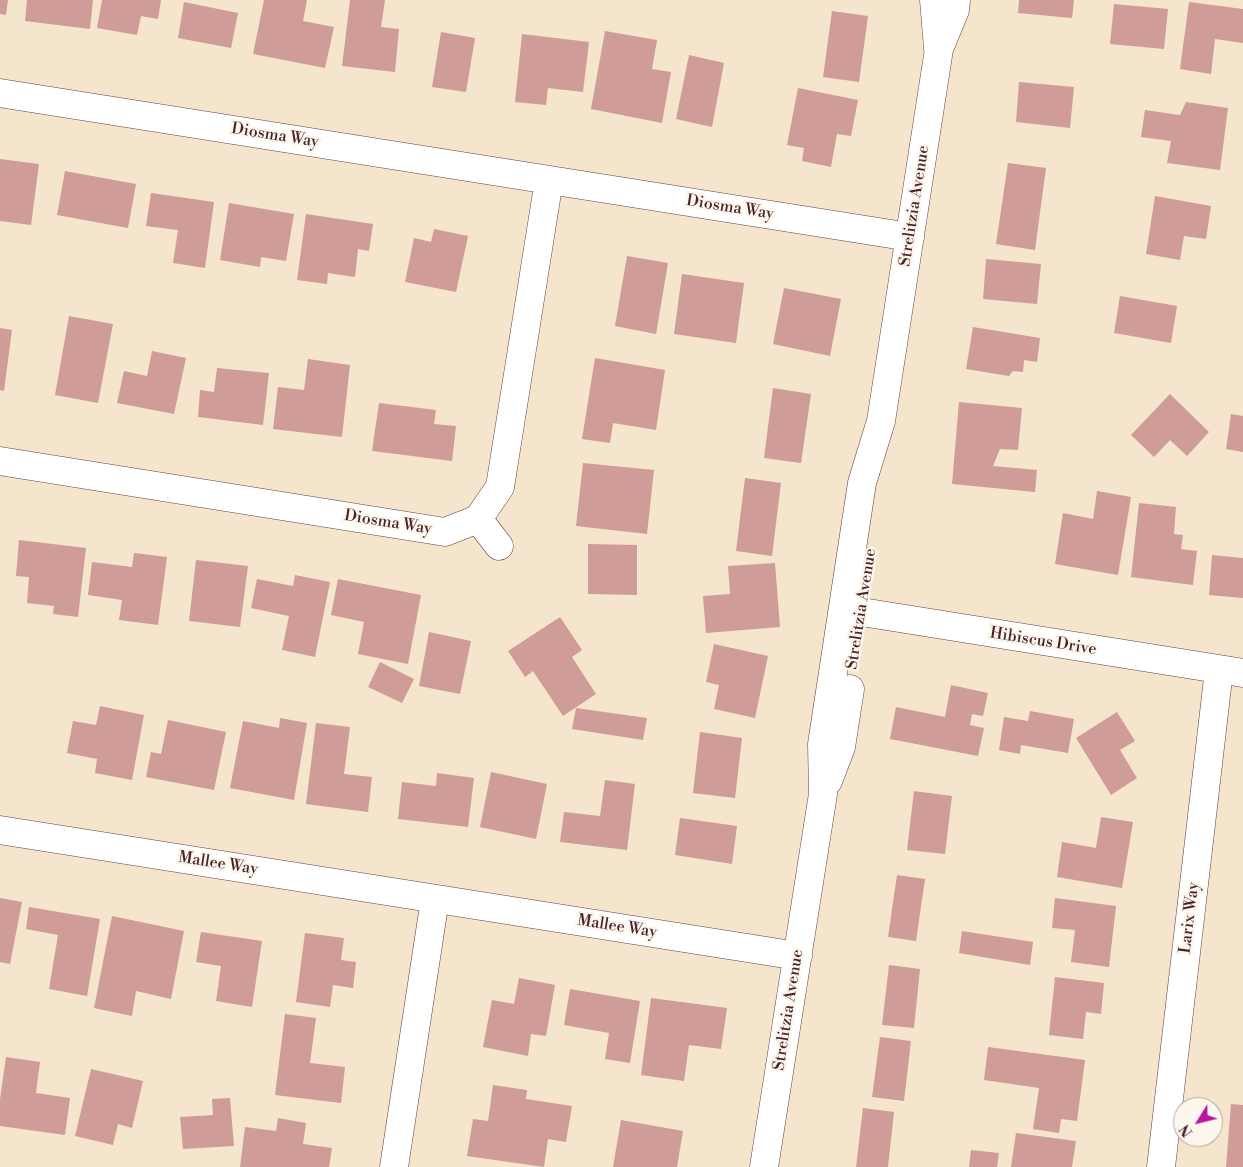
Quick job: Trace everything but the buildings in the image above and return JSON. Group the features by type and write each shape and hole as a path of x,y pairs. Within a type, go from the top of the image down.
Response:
{"street":[{"name":"Strelitzia Avenue","path":"934,0 939,49"},
{"name":"Strelitzia Avenue","path":"764,1167 823,794 822,744 852,611 862,483 881,421 939,49 955,10 956,0"},
{"name":"Diosma Way","path":"0,93 910,237"},
{"path":"499,546 478,519 500,487 549,180"},
{"name":"Diosma Way","path":"0,461 445,532 478,519"},
{"name":"Hibiscus Drive","path":"852,611 1231,671"},
{"name":"Larix Way","path":"1161,1167 1231,671"},
{"name":"Mallee Way","path":"0,830 798,956"},
{"path":"394,1167 435,899"}]}
